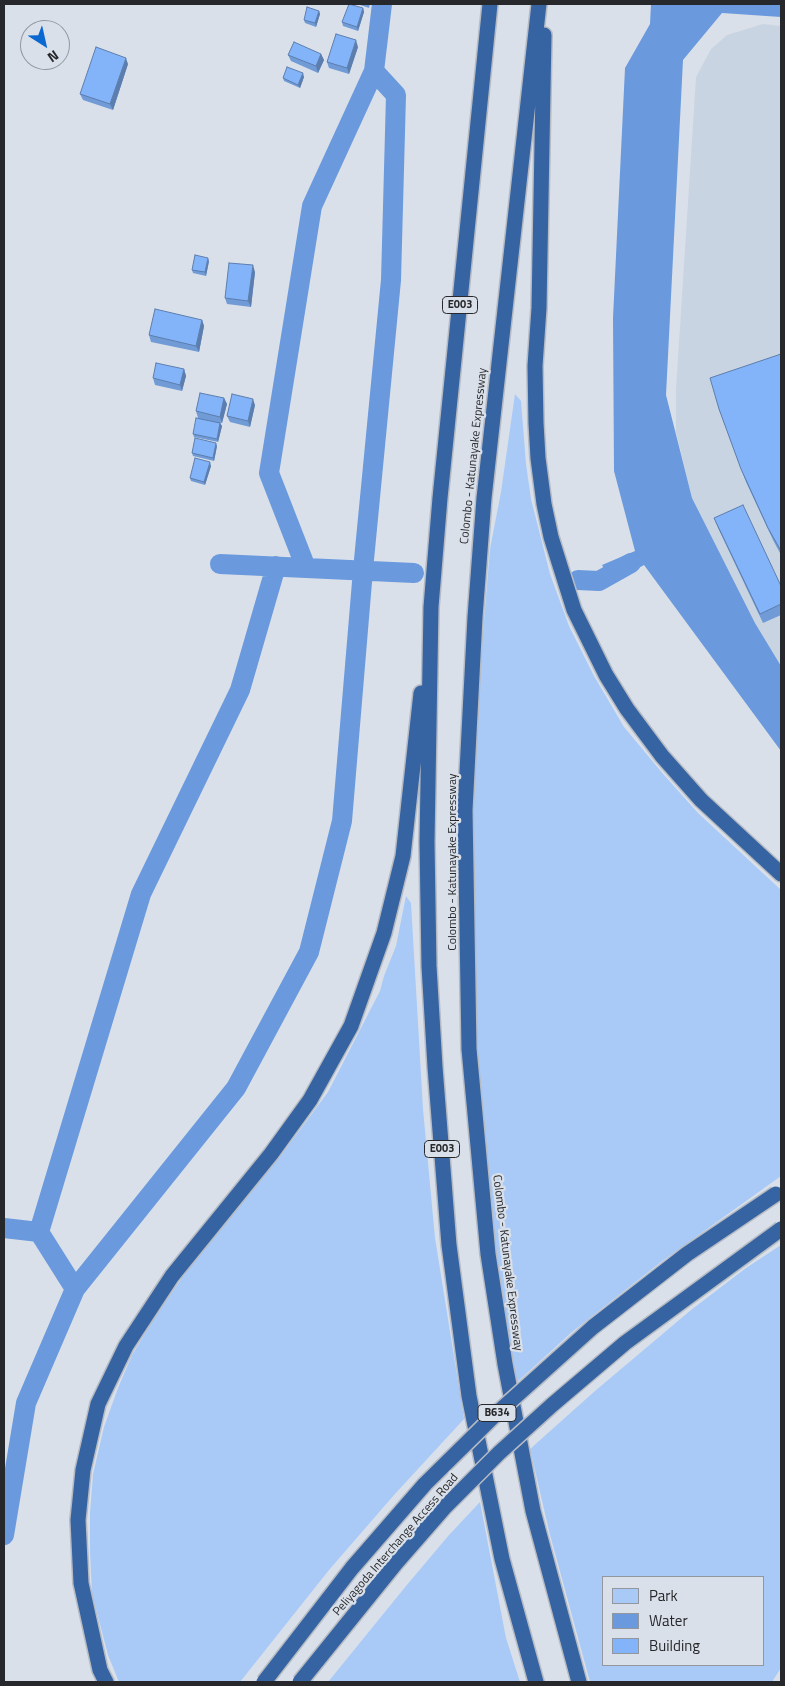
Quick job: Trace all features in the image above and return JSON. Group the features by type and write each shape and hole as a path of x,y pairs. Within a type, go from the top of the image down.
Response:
{"highway":[{"name":"Colombo - Katunayake Expressway","path":"490,4 440,498 431,607 428,842 429,966 449,1245 469,1396 502,1559 536,1682"},
{"name":"Colombo - Katunayake Expressway","path":"539,4 484,498 474,624 465,810 469,1049 488,1254 505,1364 533,1511 579,1682"},
{"path":"545,4 536,423 544,504 551,537 574,610 606,675 627,709 662,756 701,800 781,874"},
{"path":"106,1682 100,1670 81,1583 78,1520 83,1470 98,1404 126,1346 172,1276 271,1154 310,1100 351,1026 384,933 403,856 431,607"},
{"name":"Peliyagoda Interchange Access Road","path":"264,1682 352,1568 425,1484 496,1414 601,1321 687,1254 779,1192"},
{"name":"Peliyagoda Interchange Access Road","path":"300,1682 444,1508 499,1453 552,1405 626,1343 781,1229"}],"shaded area":[{"path":"763,24 781,26 781,666 755,623 692,498 676,432 676,389 696,77 711,49 727,35"}],"green space":[{"path":"515,394 521,401 531,499 550,574 569,626 594,676 624,727 664,775 698,813 781,890 781,1176 661,1262 572,1332 515,1384 492,1221 478,1083 472,884 476,716 490,549 501,492"},
{"path":"406,896 411,903 423,1109 435,1238 464,1419 394,1495 329,1570 240,1682 119,1682 108,1655 92,1594 90,1552 93,1474 104,1427 118,1388 132,1355 186,1272 279,1158 328,1092 380,991 396,946"},
{"path":"781,1245 781,1668 772,1682 590,1682 549,1531 530,1449 691,1310 746,1268"},
{"path":"480,1502 506,1638 520,1682 328,1682 449,1535"}],"water":[{"path":"651,4 781,4 781,17 722,13 683,60 666,395 692,498 755,623 781,666 781,751 644,565 612,583 602,565 635,551 614,471 613,318 625,68 650,24"}],"building":[{"path":"349,4 363,8 357,27 342,22"},
{"path":"307,7 319,11 315,23 304,20"},
{"path":"336,34 356,40 347,68 327,62"},
{"path":"294,42 321,54 316,66 288,55"},
{"path":"96,47 126,58 110,104 80,94"},
{"path":"287,67 303,73 298,85 283,78"},
{"path":"195,255 208,258 205,272 192,270"},
{"path":"229,263 253,265 248,301 225,298"},
{"path":"155,309 202,320 196,346 149,335"},
{"path":"781,354 781,551 768,528 741,469 710,378"},
{"path":"156,363 184,369 180,385 153,378"},
{"path":"200,393 224,398 220,417 196,411"},
{"path":"232,394 253,399 248,421 227,416"},
{"path":"196,418 220,423 217,439 193,434"},
{"path":"195,438 216,443 213,458 192,453"},
{"path":"195,458 210,462 204,482 190,478"},
{"path":"743,505 781,586 781,604 760,614 714,518"}],"waterway":[{"path":"306,568 269,473 312,206 374,71 382,4"},
{"path":"75,1289 236,1088 309,952 342,821 363,570 391,280 396,95 374,71"},
{"path":"578,580 599,581 631,563"},
{"path":"220,564 414,573"},
{"path":"39,1232 141,894 240,690 276,566"},
{"path":"4,1228 39,1232 75,1289 26,1403 4,1535"}]}
